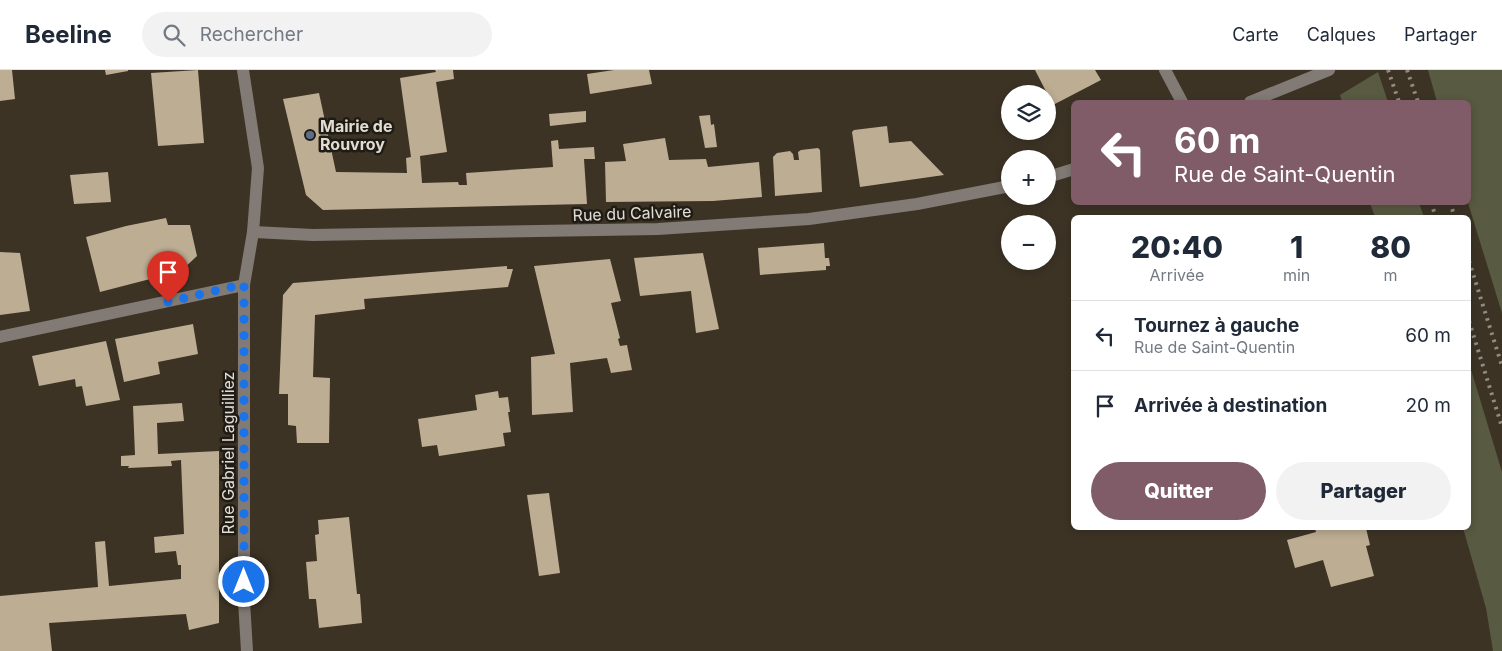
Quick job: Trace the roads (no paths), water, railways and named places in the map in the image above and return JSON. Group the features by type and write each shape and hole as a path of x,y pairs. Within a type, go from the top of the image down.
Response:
{"street":[{"name":"Rue Gabriel Laguilliez","path":"243,70 258,168 253,232 244,284 244,601 247,651"},
{"path":"1165,70 1181,100"},
{"path":"1255,100 1329,70"},
{"path":"1056,175 1071,171"},
{"name":"Rue du Calvaire","path":"253,232 313,235 658,230 809,219 918,204 1001,188"},
{"path":"0,337 244,284"}],"railway":[{"path":"1388,70 1398,100"},
{"path":"1407,70 1417,100"},
{"path":"1432,205 1435,215"},
{"path":"1451,205 1454,215"},
{"path":"1471,267 1502,366"},
{"path":"1471,327 1502,427"}],"place":[{"name":"Mairie de Rouvroy","path":"310,135"}]}
